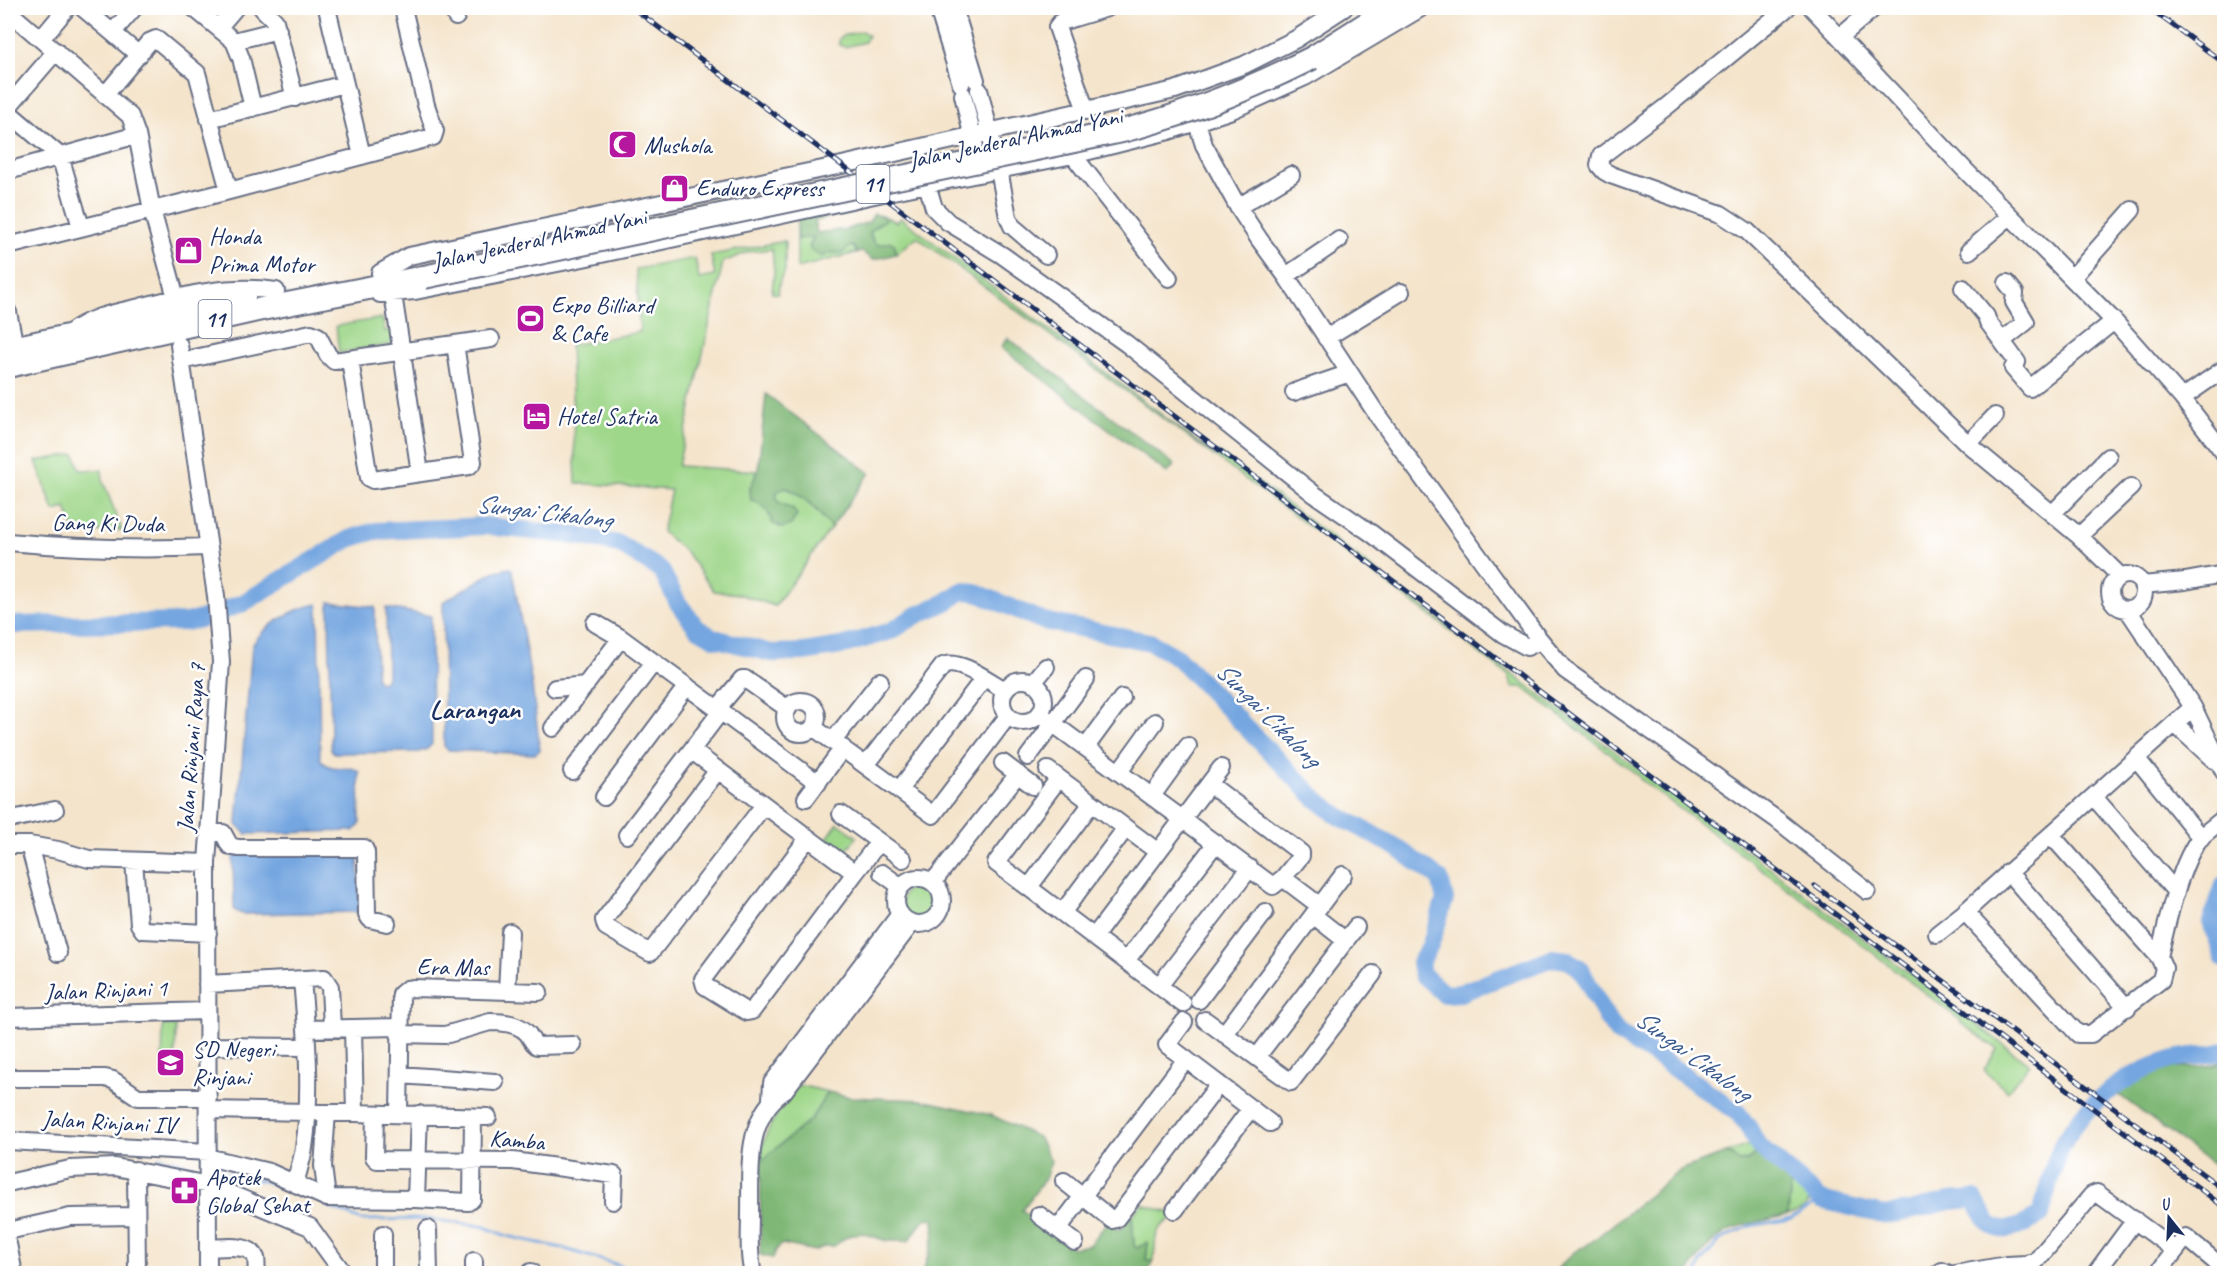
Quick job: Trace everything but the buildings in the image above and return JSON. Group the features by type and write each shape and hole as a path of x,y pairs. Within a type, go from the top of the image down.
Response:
{"highway":[{"name":"Jalan Jenderal Ahmad Yani","path":"1335,36 1367,8"},
{"name":"Jalan Jenderal Ahmad Yani","path":"10,354 348,292 422,271 1047,147 1163,121 1259,84 1335,36 1391,8"},
{"name":"Jalan Jenderal Ahmad Yani","path":"71,343 178,310 380,273 422,271"},
{"path":"71,343 92,356 163,342 180,352 191,336 245,323 257,310"}],"street":[{"path":"41,39 67,8"},
{"path":"83,8 139,55"},
{"path":"113,32 134,8"},
{"path":"194,8 234,41 241,58 254,108"},
{"path":"218,28 234,8"},
{"path":"262,8 273,18 278,30 295,98"},
{"path":"327,8 362,156"},
{"path":"9,240 81,228 425,140 436,134 426,105 403,8"},
{"path":"938,8 990,132 1008,217 1012,226 1046,255"},
{"path":"954,8 968,82 972,135 981,173"},
{"path":"1086,111 1057,27 1061,22 1107,8"},
{"name":"Jalan Jenderal Ahmad Yani","path":"380,273 409,256 1165,93 1213,78 1296,39 1344,8"},
{"name":"Jalan Jenderal Ahmad Yani","path":"348,292 395,303 490,277 1073,155 1197,123 1305,77 1421,8"},
{"path":"1786,8 1666,107 1601,156 1599,165 1611,175 1721,214 1747,231 1968,444 2079,536 2120,576"},
{"path":"1812,8 2010,216 2114,321 2182,398 2224,453"},
{"path":"1840,37 1874,8"},
{"path":"8,11 130,116 176,298"},
{"path":"234,41 278,30"},
{"path":"105,94 149,42 156,39 197,74 229,191"},
{"path":"8,106 56,51"},
{"path":"210,119 345,84"},
{"path":"8,112 60,156 81,228"},
{"path":"1197,123 1204,145 1238,207 1459,530 1540,640 1574,678 1776,819 1867,891"},
{"path":"8,171 136,135"},
{"path":"1073,155 1169,278"},
{"path":"1238,207 1291,175"},
{"path":"752,183 759,182 773,197 770,215 760,220"},
{"path":"927,184 934,208 948,222 1002,255 1127,344 1314,494 1503,634 1527,647 1540,640"},
{"path":"2072,278 2132,210"},
{"path":"1970,251 2010,216"},
{"path":"1286,276 1339,240"},
{"path":"2002,341 2026,322 2014,302 2014,293 2007,283"},
{"path":"71,343 89,320 176,298 233,288 276,291"},
{"path":"1963,288 1986,316 2017,362 2013,368 2030,388 2114,321"},
{"path":"1326,338 1401,292"},
{"path":"395,303 420,473"},
{"path":"8,312 10,354"},
{"path":"180,352 312,333 318,336 334,361 490,339"},
{"path":"350,360 369,479 470,466 473,462 455,344"},
{"name":"Jalan Rinjani Raya 7","path":"180,352 220,625 221,662 207,863 208,1274"},
{"path":"2182,398 2224,369"},
{"path":"1294,392 1350,373"},
{"path":"1968,444 1995,416"},
{"path":"2052,514 2108,457"},
{"path":"2079,536 2131,487"},
{"name":"Gang Ki Duda","path":"8,542 133,549 207,547"},
{"path":"2128,610 2141,601 2144,590 2135,577 2125,574 2120,576 2110,588 2111,598 2117,606 2128,610 2193,707 2222,769"},
{"path":"2142,585 2224,574"},
{"path":"595,623 621,638 818,783"},
{"path":"553,728 589,675 621,638"},
{"path":"572,771 654,662"},
{"path":"866,765 943,666 948,663 958,664 1005,690"},
{"path":"1033,682 1046,667"},
{"path":"555,688 589,675"},
{"path":"899,790 984,678"},
{"path":"627,835 742,679 788,709"},
{"path":"1028,757 1046,718 1086,679"},
{"path":"806,798 818,783 838,745 880,681"},
{"path":"1046,718 1044,698 1041,690 1033,682 1018,681 1005,690 1002,706 1008,716 1023,722 1046,718 1273,886 1283,878 1301,853 1209,784"},
{"path":"604,797 687,686"},
{"path":"1086,747 1122,698"},
{"path":"815,700 816,716 813,727 808,732 800,733 790,729 785,719 788,709 797,702 815,700"},
{"path":"1937,934 1965,912 2193,707"},
{"path":"813,727 933,815 994,757 1008,716"},
{"path":"1119,772 1155,722"},
{"path":"2175,724 2222,769"},
{"path":"1152,796 1188,746"},
{"path":"699,756 808,838 900,886"},
{"path":"994,757 1039,790"},
{"path":"2137,759 2201,838"},
{"path":"1094,937 1221,768"},
{"path":"718,770 604,920 606,927 648,953 652,951 764,805"},
{"path":"933,882 1018,774"},
{"path":"1158,852 1054,774 1039,790 996,862 1159,986 1206,1008 1205,1020"},
{"path":"2094,797 2176,892"},
{"path":"1029,887 1092,803"},
{"path":"8,817 17,818 55,810"},
{"path":"841,814 903,859"},
{"path":"2158,957 2176,892 2188,860 2201,838 2224,818"},
{"path":"1062,913 1125,828"},
{"path":"209,832 222,833 230,846 238,848 364,848 366,852 367,914 370,919 387,922"},
{"path":"1965,912 2078,1034 2091,1034 2161,980 2164,968 2158,957 2051,835"},
{"path":"808,838 704,979 705,986 747,1012 752,1011 869,869 879,842"},
{"path":"1126,961 1216,843"},
{"path":"8,845 29,845 58,850 89,859 207,863"},
{"path":"29,845 58,953"},
{"path":"134,861 139,924 143,930 208,933"},
{"path":"1159,986 1250,868"},
{"path":"2008,872 2127,1008"},
{"path":"1224,1034 1343,875"},
{"path":"919,877 933,882 942,895 940,911 928,922 906,919 896,901 900,886 906,881 919,877"},
{"path":"1257,1057 1351,934 1316,911 1283,878"},
{"path":"1205,1020 1195,1026 1184,1022 1180,1013 1265,912"},
{"path":"753,1274 750,1252 752,1146 756,1130 771,1100 772,1083 906,919"},
{"path":"507,991 510,932"},
{"path":"1205,1020 1290,1082 1373,974"},
{"path":"207,984 324,978 329,983 332,1029"},
{"path":"295,1184 304,1149 307,1113 307,1047 302,980"},
{"name":"Era Mas","path":"399,1031 401,994 407,989 539,992"},
{"name":"Jalan Rinjani 1","path":"8,1017 206,1011"},
{"path":"306,1029 353,1028 445,1035 490,1022 498,1022 512,1024 522,1029 537,1046 573,1045"},
{"path":"1184,1022 1167,1045 1270,1123"},
{"path":"353,1028 355,1113"},
{"path":"399,1031 399,1113"},
{"path":"207,1046 307,1047"},
{"path":"1058,1229 1186,1059"},
{"path":"400,1075 495,1082"},
{"name":"Kamba","path":"8,1078 105,1078 113,1080 138,1097 307,1113 399,1113 481,1117 472,1161"},
{"path":"1064,1181 1112,1220 1116,1219 1219,1084"},
{"path":"1176,1209 1251,1108"},
{"path":"327,1113 323,1166 327,1198"},
{"name":"Kamba","path":"375,1114 375,1159 513,1161 614,1175 614,1201"},
{"path":"416,1199 419,1114"},
{"name":"Jalan Rinjani IV","path":"8,1140 208,1168"},
{"path":"8,1183 70,1169 208,1168 269,1172 327,1198 471,1201 472,1161"},
{"path":"208,1168 310,1227 344,1274"},
{"path":"136,1170 137,1274"},
{"path":"1955,1274 2007,1265 2032,1269 2095,1193 2105,1197 2175,1250"},
{"path":"1039,1215 1075,1242"},
{"path":"8,1231 70,1217 135,1216"},
{"path":"2095,1274 2135,1220"},
{"path":"428,1229 429,1274"},
{"path":"383,1234 383,1274"},
{"path":"2157,1274 2184,1238 2187,1238 2224,1269"},
{"path":"8,1245 14,1274"},
{"path":"208,1248 242,1248 251,1252 256,1259 256,1274"},
{"path":"1938,1274 1942,1270 1949,1274"}],"green space":[{"path":"862,31 868,35 865,42 845,47 839,45 839,39 842,36"},
{"path":"852,205 852,212 815,221 817,233 847,229 869,222 874,214 888,218 872,229 873,240 878,245 891,242 895,245 896,254 873,260 862,252 856,253 855,248 851,246 842,253 830,253 821,257 809,247 814,237 797,239 797,223 800,218"},
{"path":"888,218 897,222 901,218 1215,455 1218,452 2029,1064 2008,1091 1984,1070 1997,1049 1522,687 1512,687 1509,676 1439,622 917,237 896,254 891,242 882,246 874,243 870,233 876,224"},
{"path":"814,237 810,244 811,250 816,252 826,253 851,246 855,248 856,253 797,268 797,239"},
{"path":"785,241 785,271 780,280 778,294 772,293 774,271 772,249 748,252 723,262 678,466 758,471 750,488 751,499 764,505 769,511 792,508 778,502 776,493 784,487 810,504 831,528 775,606 739,594 714,591 686,552 662,532 671,490 576,483 570,345 640,332 636,269 695,258 699,279 715,276 711,255"},
{"path":"382,318 385,331 392,330 394,344 339,353 336,326"},
{"path":"1008,338 1175,465 1167,473 1004,350 1001,347"},
{"path":"766,394 870,473 831,528 811,504 785,487 776,493 778,502 792,508 797,515 791,525 782,528 772,523 765,508 751,500 750,488 758,471"},
{"path":"75,454 80,470 102,470 103,481 122,530 75,534 66,508 54,511 36,461"},
{"path":"838,823 857,837 846,851 827,838"},
{"path":"919,885 931,890 936,902 931,914 919,919 907,914 902,902 907,890"},
{"path":"2224,900 2224,946 2218,937 2218,923"},
{"path":"163,1025 176,1026 175,1065 162,1065"},
{"path":"2224,1061 2224,1173 2114,1091 2128,1082 2153,1072 2177,1067 2207,1066"},
{"path":"799,1085 828,1092 811,1119 761,1161 768,1130"},
{"path":"828,1092 850,1097 921,1100 991,1115 1038,1137 1051,1161 1045,1179 1022,1210 1072,1248 1089,1245 1107,1223 1120,1230 1132,1215 1134,1246 1137,1248 1148,1242 1146,1261 1154,1261 1147,1273 923,1273 933,1238 933,1218 925,1220 908,1241 887,1241 862,1233 848,1236 834,1246 825,1246 815,1251 782,1244 776,1250 773,1258 760,1255 761,1161 811,1119"},
{"path":"1748,1145 1756,1152 1747,1161 1739,1162 1726,1153"},
{"path":"1756,1152 1791,1180 1788,1215 1730,1230 1710,1245 1688,1273 1565,1274 1558,1268 1574,1252 1590,1243 1682,1169 1726,1153 1739,1162 1745,1162 1751,1159"},
{"path":"1791,1180 1811,1198 1805,1207 1788,1215"},
{"path":"1142,1204 1177,1215 1159,1229 1154,1261 1146,1262 1148,1243 1137,1248 1134,1246 1132,1215"}],"water":[{"path":"512,569 532,685 540,750 535,754 448,750 444,746 443,602 493,572"},
{"path":"329,602 375,607 376,678 382,682 387,677 386,608 431,616 432,744 427,749 419,752 335,753 331,750"},
{"path":"318,604 320,758 329,766 355,769 359,772 360,825 353,831 246,834 237,825 237,821 252,646 264,631 280,619 300,609"},
{"path":"358,853 360,912 242,914 234,910 233,854"}],"waterway":[{"name":"Sungai Cikalong","path":"8,625 186,622 201,619 243,603 349,539 375,531 486,526 579,536 619,544 661,570 678,603 697,628 714,638 771,653 803,652 841,646 891,631 962,591 975,592 1043,621 1150,642 1177,657 1316,799 1339,816 1396,847 1440,879 1445,899 1430,946 1420,963 1422,974 1444,994 1460,993 1552,958 1567,960 1580,968 1608,1020 1618,1033 1662,1060 1738,1113 1757,1144 1821,1200 1884,1215 1949,1201 1974,1199 1990,1224 1996,1228 2009,1229 2023,1225 2041,1215 2050,1178 2066,1139 2092,1106 2108,1092 2126,1080 2164,1062 2224,1051"},
{"name":"Sungai Cikalong","path":"2224,885 2211,922 2224,959"},
{"path":"159,1157 201,1168"},
{"path":"214,1170 286,1188"},
{"path":"1697,1274 1701,1262 1720,1240 1750,1226 1791,1219 1821,1200"},
{"path":"325,1205 361,1220 426,1219 482,1226 507,1236 562,1248 618,1265 636,1274"}],"railway":[{"path":"633,8 2224,1207"},
{"path":"2149,8 2224,63"},
{"path":"1815,886 2224,1190"}],"place":[{"name":"Mushola","path":"623,145"},
{"name":"Enduro Express","path":"675,188"},
{"name":"Honda Prima Motor","path":"188,250"},
{"name":"Expo Billiard & Cafe","path":"530,319"},
{"name":"Hotel Satria","path":"536,416"},
{"name":"SD Negeri Rinjani","path":"171,1063"},
{"name":"Apotek Global Sehat","path":"185,1191"}],"district":[{"name":"Larangan","path":"475,709"}]}
